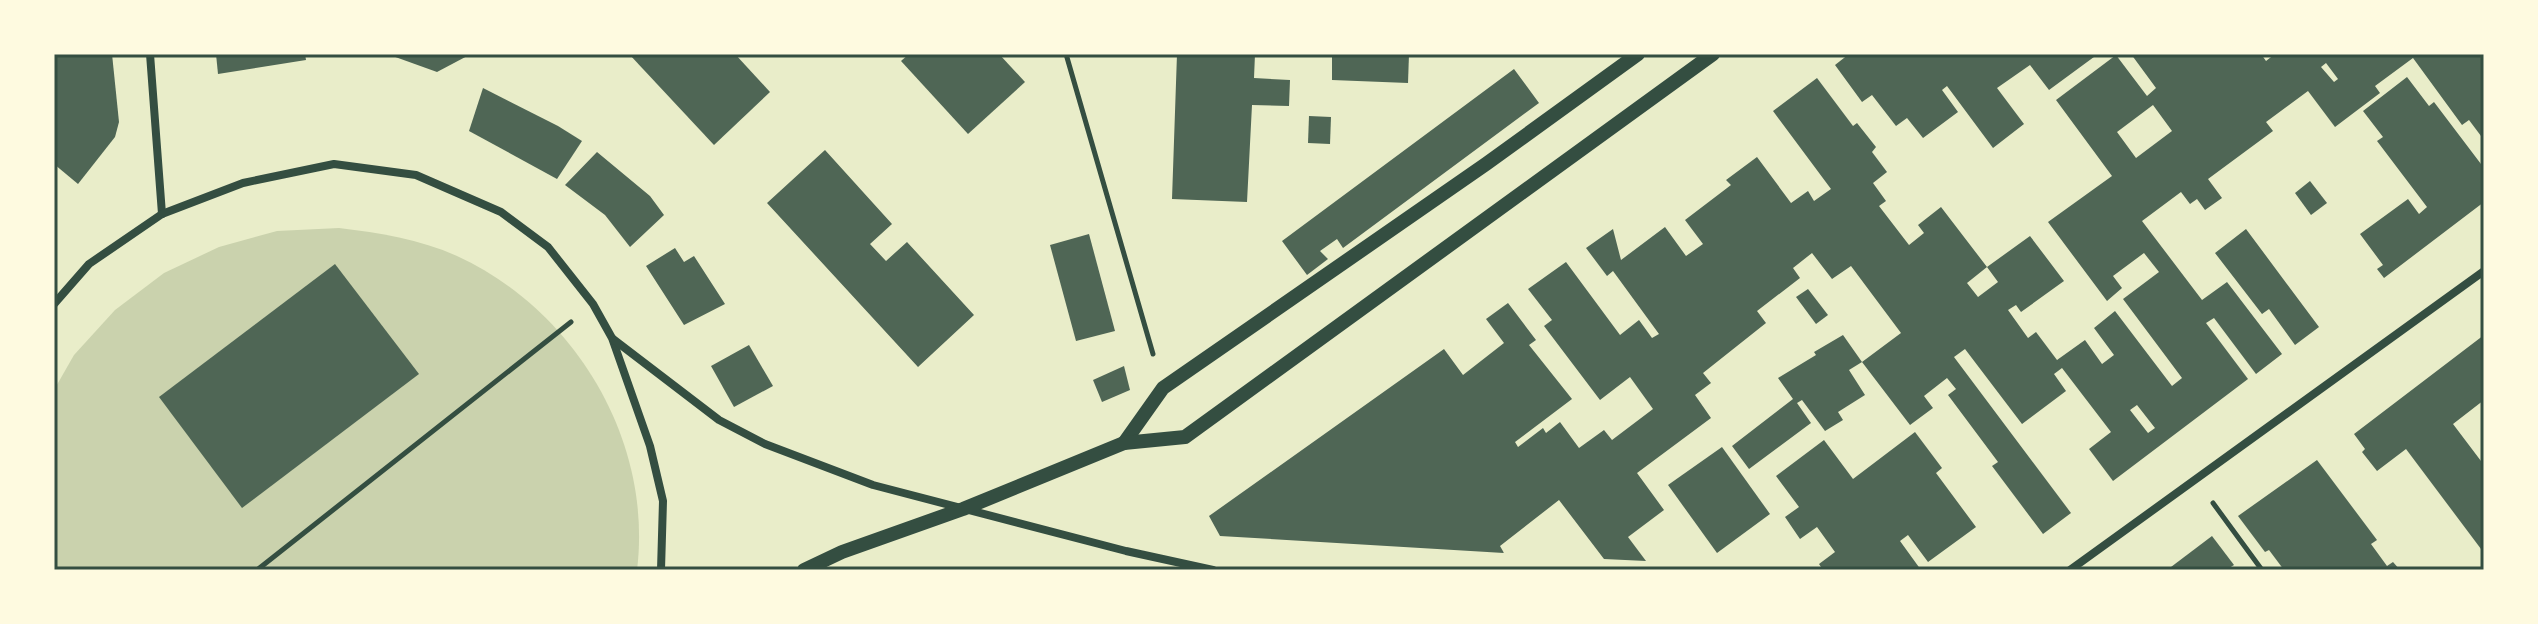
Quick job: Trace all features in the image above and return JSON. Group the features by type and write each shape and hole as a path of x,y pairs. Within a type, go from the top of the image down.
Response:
{"street":[{"path":"150,54 162,214"},
{"path":"1124,443 1163,388 1473,173 1638,54"},
{"path":"804,570 842,552 963,509 1124,443 1185,437 1713,54"},
{"path":"54,304 89,264 162,214 243,183 334,164 416,175 501,212 548,247 593,304 612,338 650,446 663,501 661,570"},
{"path":"2070,570 2484,271"},
{"path":"612,338 719,420 765,444 873,485 1213,570"}],"path":[{"path":"1066,54 1163,388"},
{"path":"257,570 593,304"},
{"path":"2196,480 2262,570"}],"green space":[{"path":"339,228 399,238 457,256 499,280 537,310 570,345 597,385 618,428 632,474 639,522 637,570 54,570 54,390 74,355 115,310 164,273 219,247 277,231"}],"building":[{"path":"54,54 112,54 119,122 115,137 78,184 54,164"},
{"path":"216,54 305,54 306,60 218,74"},
{"path":"387,54 471,54 437,72"},
{"path":"629,54 735,54 770,92 714,145"},
{"path":"909,54 999,54 1025,82 968,134 901,61"},
{"path":"1177,54 1255,54 1254,78 1290,80 1289,106 1252,105 1247,202 1172,199"},
{"path":"1332,54 1409,54 1408,83 1332,80"},
{"path":"1849,54 2098,54 2049,90 2030,65 1997,88 2024,124 1993,148 1947,86 1942,90 1958,112 1923,138 1907,118 1896,126 1872,95 1862,102 1835,65"},
{"path":"2131,54 2261,54 2266,61 2275,54 2484,54 2484,140 2469,120 2462,125 2413,58 2375,86 2380,93 2335,127 2308,91 2266,122 2273,131 2208,179 2222,198 2205,210 2197,199 2190,204 2181,192 2142,221 2202,300 2227,282 2282,354 2256,374 2214,318 2206,323 2248,379 2113,481 2089,449 2111,432 2062,368 2054,374 2066,391 2022,424 1965,349 1954,357 2071,513 2043,534 1992,466 1998,462 1948,395 1956,389 1947,378 1924,396 1933,408 1910,425 1862,362 1901,333 1851,266 1832,279 1812,253 1793,268 1800,278 1757,311 1766,323 1703,373 1711,383 1695,395 1711,418 1637,473 1664,510 1628,537 1646,561 1604,559 1559,500 1500,546 1504,553 1220,536 1209,516 1444,349 1463,375 1504,343 1486,319 1508,303 1536,340 1529,345 1572,399 1515,442 1518,447 1543,428 1546,433 1560,422 1579,448 1604,430 1612,440 1653,409 1630,377 1600,400 1544,326 1552,320 1528,289 1566,262 1620,335 1639,320 1652,338 1659,334 1613,271 1607,276 1586,248 1613,229 1621,260 1665,227 1686,256 1703,244 1685,220 1731,185 1726,180 1757,157 1791,203 1808,191 1814,201 1831,189 1773,111 1817,78 1853,126 1857,123 1876,147 1872,152 1887,172 1873,183 1886,201 1879,206 1909,245 1924,233 1918,225 1941,207 1987,267 2030,236 2064,281 2021,312 2016,305 2008,310 2028,338 2036,332 2057,360 2085,340 2102,364 2114,355 2094,328 2115,311 2172,386 2182,378 2123,299 2159,272 2144,253 2113,276 2122,288 2107,301 2048,222 2112,176 2056,100 2116,55 2147,96 2156,88","holes":["2326,63 2338,79 2334,82 2321,67","2153,105 2172,131 2136,158 2117,132","1987,267 1998,282 1978,297 1967,283","2137,405 2155,428 2148,433 2130,410"]},
{"path":"1514,69 1539,103 1343,248 1337,239 1320,251 1328,259 1307,275 1282,241"},
{"path":"2407,77 2429,106 2434,102 2484,168 2484,202 2384,278 2377,269 2383,265 2360,234 2408,199 2419,214 2427,207 2377,141 2383,137 2363,111"},
{"path":"483,88 582,141 557,179 469,131"},
{"path":"1309,116 1331,117 1330,144 1308,143"},
{"path":"825,150 892,224 870,244 886,261 907,242 974,315 918,367 767,203"},
{"path":"597,152 650,196 664,215 630,247 605,215 565,185"},
{"path":"2310,181 2327,203 2311,215 2295,193"},
{"path":"2246,229 2319,327 2295,345 2269,309 2262,314 2215,253"},
{"path":"1089,234 1115,331 1076,341 1050,245"},
{"path":"675,248 684,262 694,256 725,304 684,325 646,266"},
{"path":"335,264 419,374 242,508 159,397"},
{"path":"1808,289 1828,315 1816,324 1796,297"},
{"path":"1843,335 1862,362 1849,370 1865,395 1838,412 1843,420 1825,431 1802,400 1797,403 1811,423 1749,469 1732,446 1793,399 1778,378"},
{"path":"2484,335 2484,400 2453,424 2484,465 2484,553 2406,449 2377,471 2362,452 2365,449 2354,434"},
{"path":"749,345 773,386 734,407 711,366"},
{"path":"1124,366 1130,390 1102,402 1093,380"},
{"path":"1915,432 1942,468 1936,473 1976,527 1928,562 1908,535 1900,541 1921,570 1823,570 1819,564 1835,552 1817,527 1800,539 1785,517 1799,507 1776,476 1824,440 1853,479"},
{"path":"1722,447 1770,514 1717,553 1668,485"},
{"path":"2317,460 2377,540 2371,544 2387,566 2393,562 2400,570 2284,570 2269,550 2265,552 2238,516"},
{"path":"2212,536 2234,565 2226,570 2167,570"}]}
